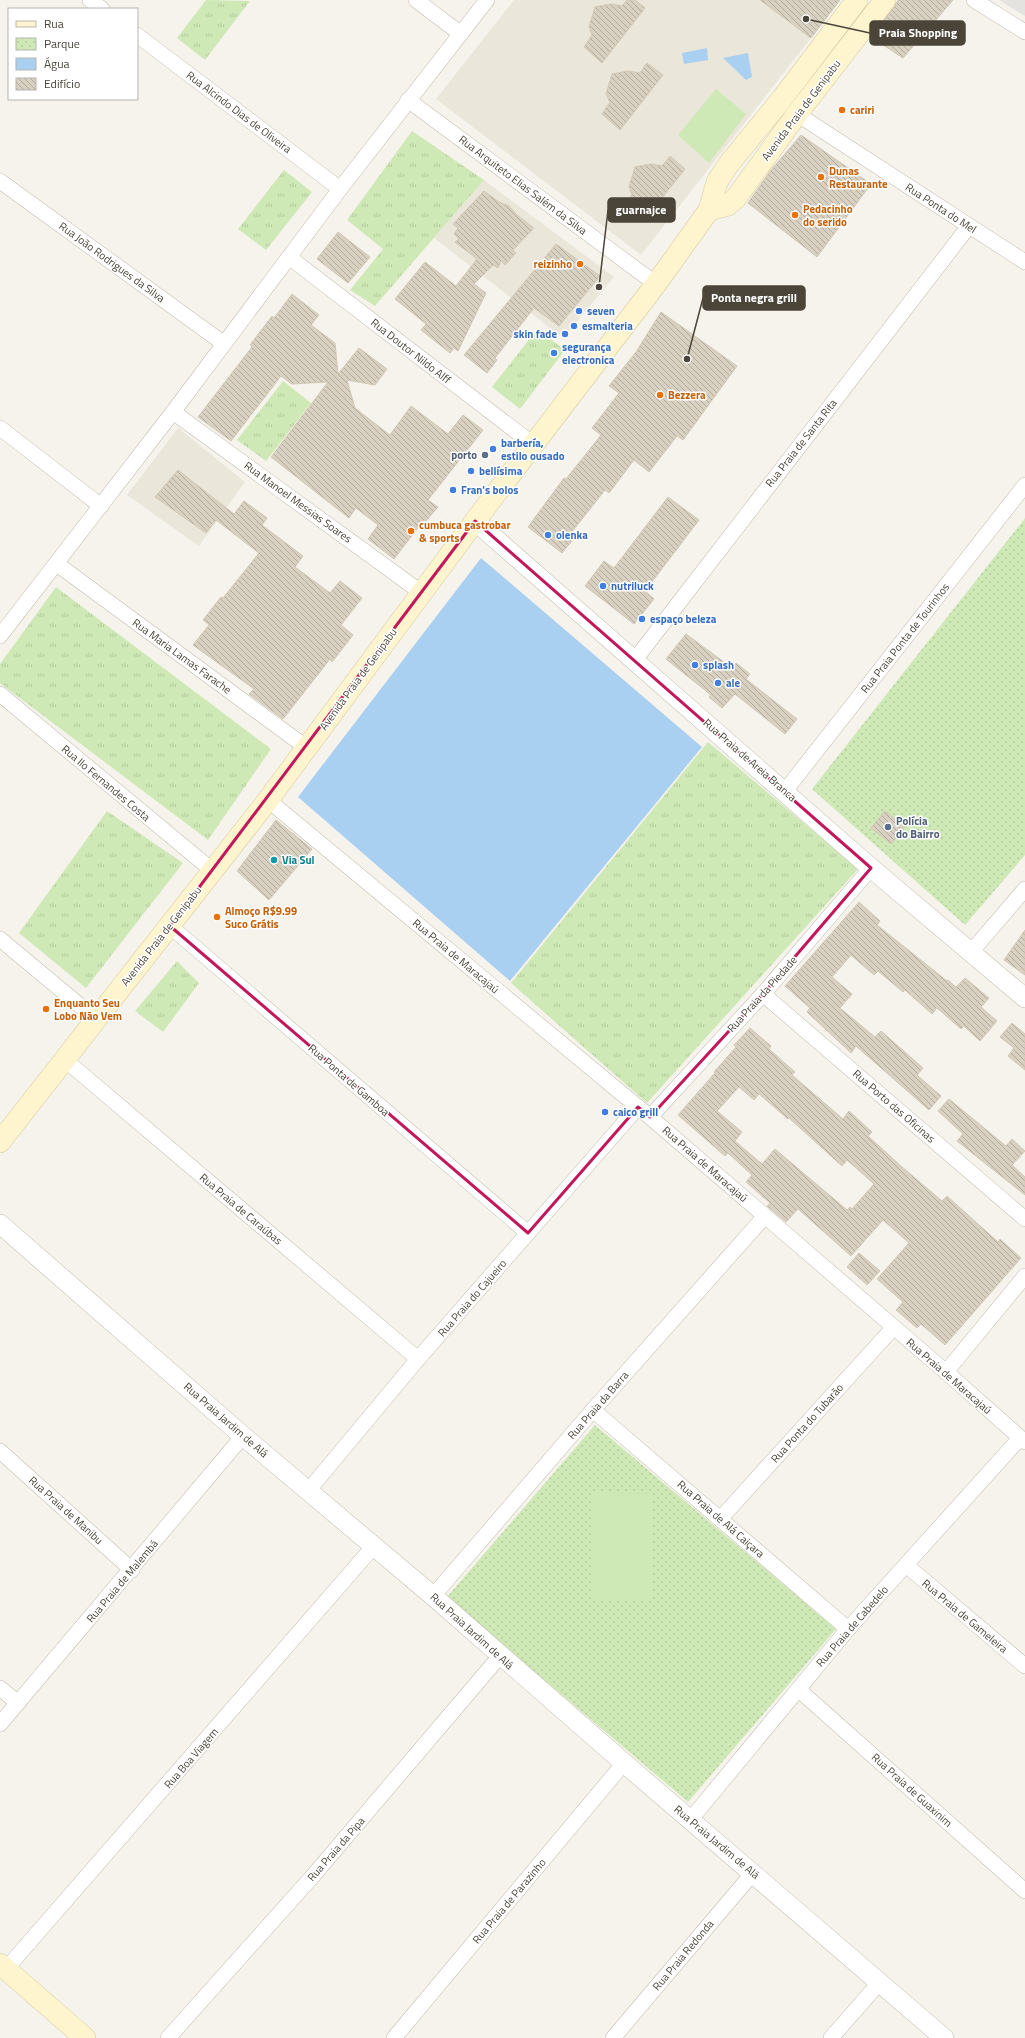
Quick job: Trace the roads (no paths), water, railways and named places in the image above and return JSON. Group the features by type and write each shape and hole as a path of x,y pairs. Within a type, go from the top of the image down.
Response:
{"main road":[{"name":"Avenida Praia de Genipabu","path":"0,1142 213,872 475,522 656,284 709,210 717,182 728,165 781,100 857,0"},
{"name":"Avenida Praia de Genipabu","path":"709,210 728,205 736,198 797,114 885,0"},
{"path":"3,1967 85,2038"}],"street":[{"path":"90,0 101,8"},
{"path":"416,0 461,34"},
{"path":"0,636 173,412 223,343 408,100 487,0"},
{"path":"974,0 1025,32"},
{"name":"Rua Alcindo Dias de Oliveira","path":"138,36 340,189"},
{"name":"Rua Arquiteto Elias Salém da Silva","path":"408,100 656,284"},
{"name":"Rua Ponta do Mel","path":"797,114 1025,262"},
{"name":"Rua João Rodrigues da Silva","path":"0,181 223,343"},
{"name":"Rua Praia de Santa Rita","path":"634,661 969,226"},
{"name":"Rua Doutor Nildo Alff","path":"289,257 534,445"},
{"name":"Rua Manoel Messias Soares","path":"173,412 422,593"},
{"path":"0,428 101,506"},
{"name":"Rua Praia Ponta de Tourinhos","path":"785,791 1025,485"},
{"name":"Rua Praia de Areia Branca","path":"475,522 785,791 871,868 1025,998"},
{"name":"Rua Maria Lamas Farache","path":"56,564 307,748"},
{"name":"Rua Ilo Fernandes Costa","path":"0,694 213,872"},
{"name":"Rua Praia de Maracajaú","path":"268,800 650,1117 893,1328 946,1372 1022,1440"},
{"name":"Rua Praia da Piedade","path":"650,1117 763,994 871,868"},
{"path":"971,952 1025,889"},
{"name":"Rua Ponta de Gamboa","path":"170,926 528,1233"},
{"path":"0,939 96,1019"},
{"name":"Rua Porto das Oficinas","path":"763,994 1025,1219"},
{"name":"Rua Praia de Caraúbas","path":"64,1059 418,1360"},
{"name":"Rua Praia do Cajueiro","path":"308,1491 418,1360 638,1107"},
{"name":"Rua Praia da Barra","path":"433,1596 593,1410 765,1216"},
{"name":"Rua Praia Jardim de Alá","path":"0,1224 243,1436 433,1596 500,1656 753,1872 944,2038"},
{"path":"946,1372 1025,1276"},
{"name":"Rua Ponta do Tubarão","path":"721,1518 893,1328"},
{"name":"Rua Praia de Alá Caiçara","path":"593,1410 721,1518 848,1629"},
{"name":"Rua Praia de Malembá","path":"0,1724 132,1570 243,1436"},
{"name":"Rua Praia de Cabedelo","path":"690,1819 799,1690 848,1629 1022,1440"},
{"name":"Rua Praia de Manibu","path":"0,1451 132,1570"},
{"name":"Rua Boa Viagem","path":"3,1967 374,1546"},
{"name":"Rua Praia de Gameleira","path":"906,1565 1025,1666"},
{"name":"Rua Praia da Pipa","path":"168,2038 312,1877 500,1656"},
{"path":"0,1688 18,1703"},
{"name":"Rua Praia de Guaxinim","path":"799,1690 1025,1890"},
{"name":"Rua Praia de Parazinho","path":"394,2038 624,1763"},
{"name":"Rua Praia Redonda","path":"613,2038 753,1872"},
{"path":"831,2038 880,1982"}],"water":[{"path":"707,48 708,60 684,64 682,53"},
{"path":"748,53 752,77 746,80 723,58"},
{"path":"481,558 702,747 510,981 298,797"}],"place":[{"name":"Praia Shopping","path":"806,19"},
{"name":"cariri","path":"842,110"},
{"name":"Dunas Restaurante","path":"821,177"},
{"name":"Pedacinho do serido","path":"795,215"},
{"name":"reizinho","path":"580,264"},
{"name":"guarnajce","path":"599,287"},
{"name":"seven","path":"579,311"},
{"name":"esmalteria","path":"574,326"},
{"name":"skin fade","path":"565,334"},
{"name":"segurança electronica","path":"554,353"},
{"name":"Ponta negra grill","path":"687,359"},
{"name":"Bezzera","path":"660,395"},
{"name":"barbería, estilo ousado","path":"493,449"},
{"name":"porto","path":"485,455"},
{"name":"bellísima","path":"471,471"},
{"name":"Fran's bolos","path":"453,490"},
{"name":"cumbuca gastrobar & sports","path":"411,531"},
{"name":"olenka","path":"548,535"},
{"name":"nutriluck","path":"603,586"},
{"name":"espaço beleza","path":"642,619"},
{"name":"splash","path":"695,665"},
{"name":"ale","path":"718,683"},
{"name":"Polícia do Bairro","path":"888,827"},
{"name":"Via Sul","path":"274,860"},
{"name":"Almoço R$9.99 Suco Grátis","path":"217,917"},
{"name":"Enquanto Seu Lobo Não Vem","path":"46,1009"},
{"name":"caico grill","path":"605,1112"}]}
